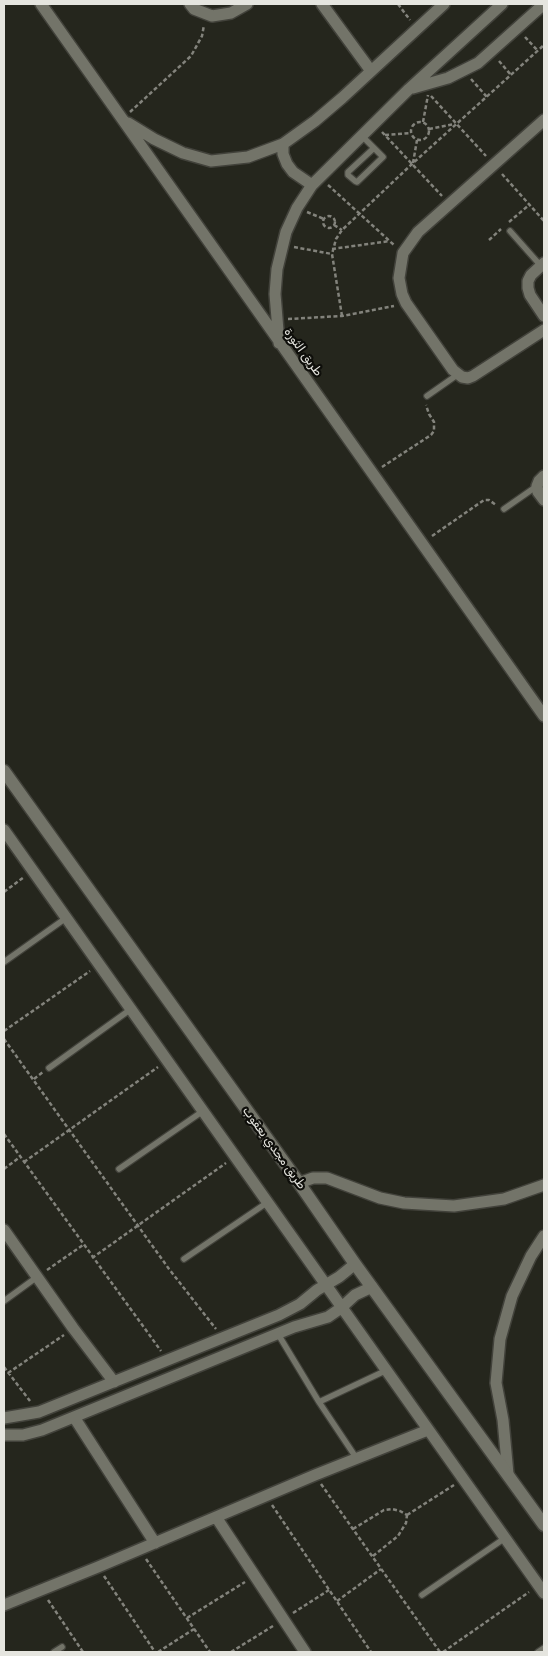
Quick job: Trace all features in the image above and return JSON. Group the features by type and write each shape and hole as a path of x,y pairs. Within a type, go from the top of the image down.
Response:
{"street":[{"name":"طريق الثورة","path":"41,4 544,716"},
{"path":"190,4 194,9 203,14 212,16 222,16 231,13 247,4"},
{"path":"322,4 371,71"},
{"path":"279,343 275,294 277,269 282,245 297,208 316,181 373,123 502,4"},
{"path":"409,89 425,89 464,71 490,52 544,4"},
{"path":"122,120 183,153 212,161 248,157 283,144 315,121 440,6"},
{"path":"544,120 418,232 403,253 399,278 406,303 457,374 468,378 474,376 544,330"},
{"path":"283,144 283,154 287,164 297,175 316,181"},
{"path":"542,264 531,275 528,281 528,288 530,295 544,316"},
{"path":"544,476 537,486 538,492 544,500"},
{"name":"طريق مجدي يعقوب","path":"4,771 355,1264 544,1525"},
{"path":"4,830 542,1589"},
{"path":"299,1183 313,1178 327,1178 380,1198 413,1204 454,1206 504,1199 544,1185"},
{"path":"4,1230 73,1328 114,1382"},
{"path":"508,1474 503,1420 496,1384 500,1339 512,1296 531,1256 544,1236"},
{"path":"4,1418 36,1413 290,1310 339,1278 355,1264"},
{"path":"4,1435 42,1430 302,1324 328,1317 355,1295 372,1287"},
{"path":"36,1413 42,1430"},
{"path":"74,1418 155,1542"},
{"path":"4,1605 315,1475 428,1430"},
{"path":"216,1517 305,1652"}],"lane":[{"path":"361,135 374,148 383,157 355,182 348,175 348,172 374,148"},
{"path":"510,231 542,264"},
{"path":"427,396 457,374"},
{"path":"504,509 537,486"},
{"path":"4,962 66,918"},
{"path":"48,1068 131,1009"},
{"path":"119,1169 203,1111"},
{"path":"184,1259 268,1202"},
{"path":"4,1301 37,1277"},
{"path":"278,1334 319,1402 357,1459"},
{"path":"319,1402 387,1370"},
{"path":"422,1595 505,1538"},
{"path":"54,1652 62,1647"},
{"path":"538,1652 544,1648"}],"path":[{"path":"398,4 417,29"},
{"path":"122,120 192,56 202,36 203,14"},
{"path":"517,29 538,51"},
{"path":"342,316 332,249 342,230 544,45"},
{"path":"490,52 511,75"},
{"path":"464,71 487,97"},
{"path":"423,122 425,89"},
{"path":"425,89 544,220"},
{"path":"417,140 426,138 429,130 423,122"},
{"path":"417,140 411,132 414,124 423,122"},
{"path":"373,123 450,204"},
{"path":"429,130 456,124"},
{"path":"385,135 411,132"},
{"path":"412,164 417,140"},
{"path":"316,181 360,214 403,253"},
{"path":"297,208 324,219"},
{"path":"324,219 327,216 332,217 335,220 334,225"},
{"path":"324,219 323,223 328,228 334,225"},
{"path":"334,225 342,230"},
{"path":"332,249 390,241"},
{"path":"282,245 332,254"},
{"path":"277,318 310,319 342,316 406,303"},
{"path":"373,472 431,435 434,431 434,422 426,405 427,396"},
{"path":"423,543 484,500 489,500 504,509"},
{"path":"4,892 33,871"},
{"path":"4,1030 100,964"},
{"path":"4,1039 169,1269 223,1338"},
{"path":"24,1162 167,1060"},
{"path":"4,1134 92,1258 168,1360"},
{"path":"4,1169 20,1157"},
{"path":"92,1258 236,1157"},
{"path":"37,1277 83,1245"},
{"path":"8,1373 73,1328"},
{"path":"4,1367 36,1413"},
{"path":"315,1475 442,1652 542,1589"},
{"path":"407,1515 463,1479"},
{"path":"266,1496 371,1652"},
{"path":"352,1529 384,1510 392,1509 407,1515"},
{"path":"372,1556 398,1536 406,1523 407,1515"},
{"path":"139,1549 210,1652"},
{"path":"98,1567 156,1652 194,1629"},
{"path":"337,1601 381,1569"},
{"path":"186,1618 254,1576"},
{"path":"41,1590 83,1652"}]}
